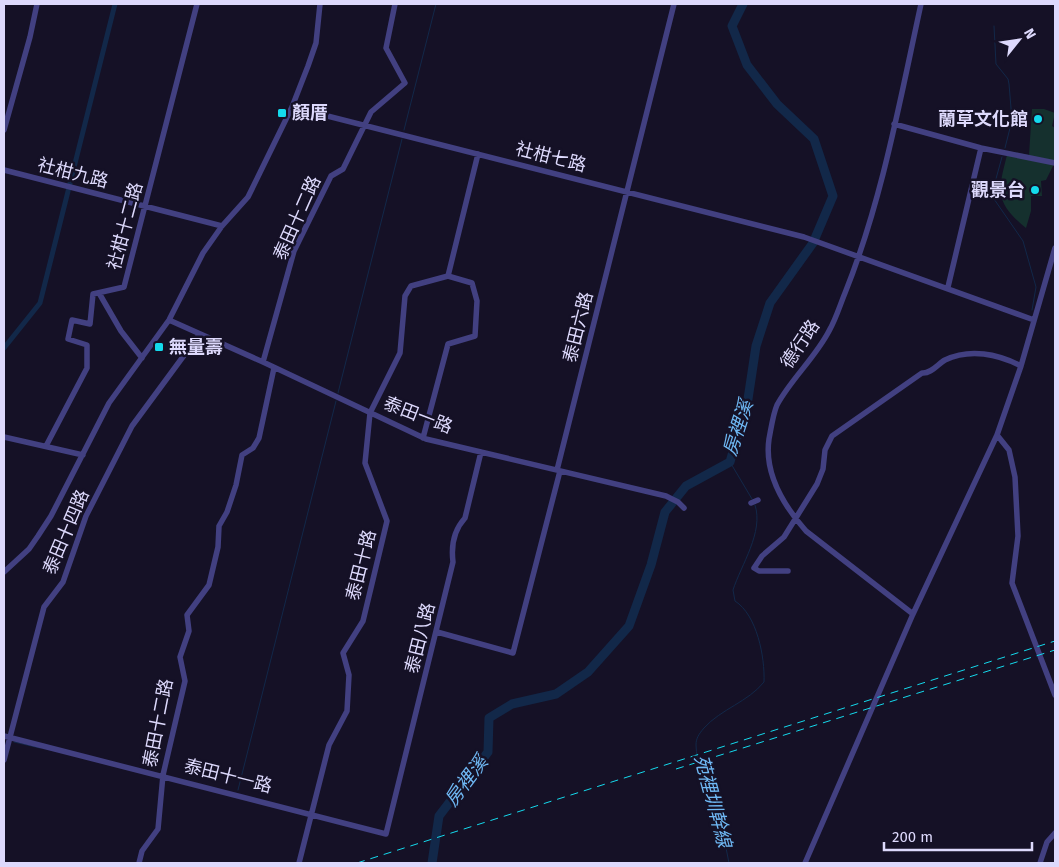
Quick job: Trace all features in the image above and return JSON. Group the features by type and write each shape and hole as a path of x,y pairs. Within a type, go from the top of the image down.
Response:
{"street":[{"path":"4,130 30,37 37,4"},
{"name":"社柑十二路","path":"46,446 87,368 87,345 68,339 72,320 90,324 93,294 124,287 197,4"},
{"path":"4,572 28,549 38,536 83,455 109,403 169,320 203,253 222,226 248,197 292,106 316,44 320,4"},
{"name":"泰田十二路","path":"263,362 294,251 331,176 343,169 371,112 405,83 386,48 395,4"},
{"name":"泰田六路","path":"437,632 513,653 674,4"},
{"name":"德行路","path":"913,614 806,530 795,519 784,504 775,482 770,461 769,441 776,406 829,332 858,256 894,124 921,4"},
{"name":"社柑七路","path":"292,106 802,236 948,287 1034,320"},
{"path":"894,124 981,148 1055,163"},
{"path":"948,287 981,148"},
{"path":"423,438 448,344 476,336 477,301 472,283 448,276 478,154"},
{"name":"社柑九路","path":"4,170 222,226"},
{"path":"805,863 913,614 996,435 1021,366 1055,248"},
{"name":"泰田十路","path":"299,863 329,745 347,711 349,675 343,654 363,621 387,521 364,463 370,413 400,352 405,296 411,286 448,276"},
{"path":"99,293 121,332 142,358"},
{"name":"泰田一路","path":"169,320 263,362 423,438 670,498 684,508"},
{"name":"泰田十四路","path":"4,760 44,607 63,582 86,516 132,426 199,335"},
{"path":"788,571 759,571 754,568 762,556 784,537 795,519 820,476 825,450 832,436 863,412 888,398 922,373 928,372 947,360 970,353 1004,357 1021,366"},
{"name":"泰田十二路","path":"139,863 142,851 158,829 163,775 185,681 180,657 189,632 187,615 209,585 218,546 219,526 236,485 242,455 253,448 259,438 274,368"},
{"path":"996,435 1009,450 1014,464 1018,536 1012,583 1055,695"},
{"path":"4,437 83,455"},
{"name":"泰田八路","path":"386,834 437,632 453,562 452,549 459,526 465,518 481,452"},
{"path":"751,503 758,500"},
{"name":"泰田十一路","path":"4,736 11,736 312,813 386,834"},
{"path":"1040,863 1047,842 1055,833"}],"green space":[{"path":"1032,109 1044,109 1055,113 1052,126 1055,128 1055,162 1046,180 1041,181 1042,196 1031,196 1031,211 1026,228 1015,218 1003,202 1001,185 1008,151 1029,155"}],"waterway":[{"path":"4,348 40,303 115,4"},
{"path":"404,130 436,4"},
{"name":"房裡溪","path":"432,863 439,816 488,752 489,718 512,704 556,694 588,672 629,626 651,565 665,512 686,486 730,462 748,399 756,346 770,303 813,243 833,196 814,139 777,104 747,65 732,26 743,4"},
{"path":"994,26 996,64 1008,79 1009,84 1012,120 1005,148"},
{"path":"338,393 402,139"},
{"path":"1002,157 994,186 994,199 1023,241 1036,287 1032,310"},
{"path":"238,790 336,401"},
{"name":"苑裡圳幹線","path":"730,462 752,499"},
{"name":"苑裡圳幹線","path":"729,863 716,810 696,752 696,743 699,734 711,721 750,695 764,682 763,661 758,637 749,616 743,607 735,601 733,590 754,537 757,515 755,505"},
{"path":"14,742 40,748"}],"railway":[{"path":"357,863 1055,641"},
{"path":"676,769 1055,650"}],"place":[{"name":"顏厝","path":"282,113"},
{"name":"蘭草文化館","path":"1038,119"},
{"name":"觀景台","path":"1035,190"},
{"name":"無量壽","path":"159,347"}]}
